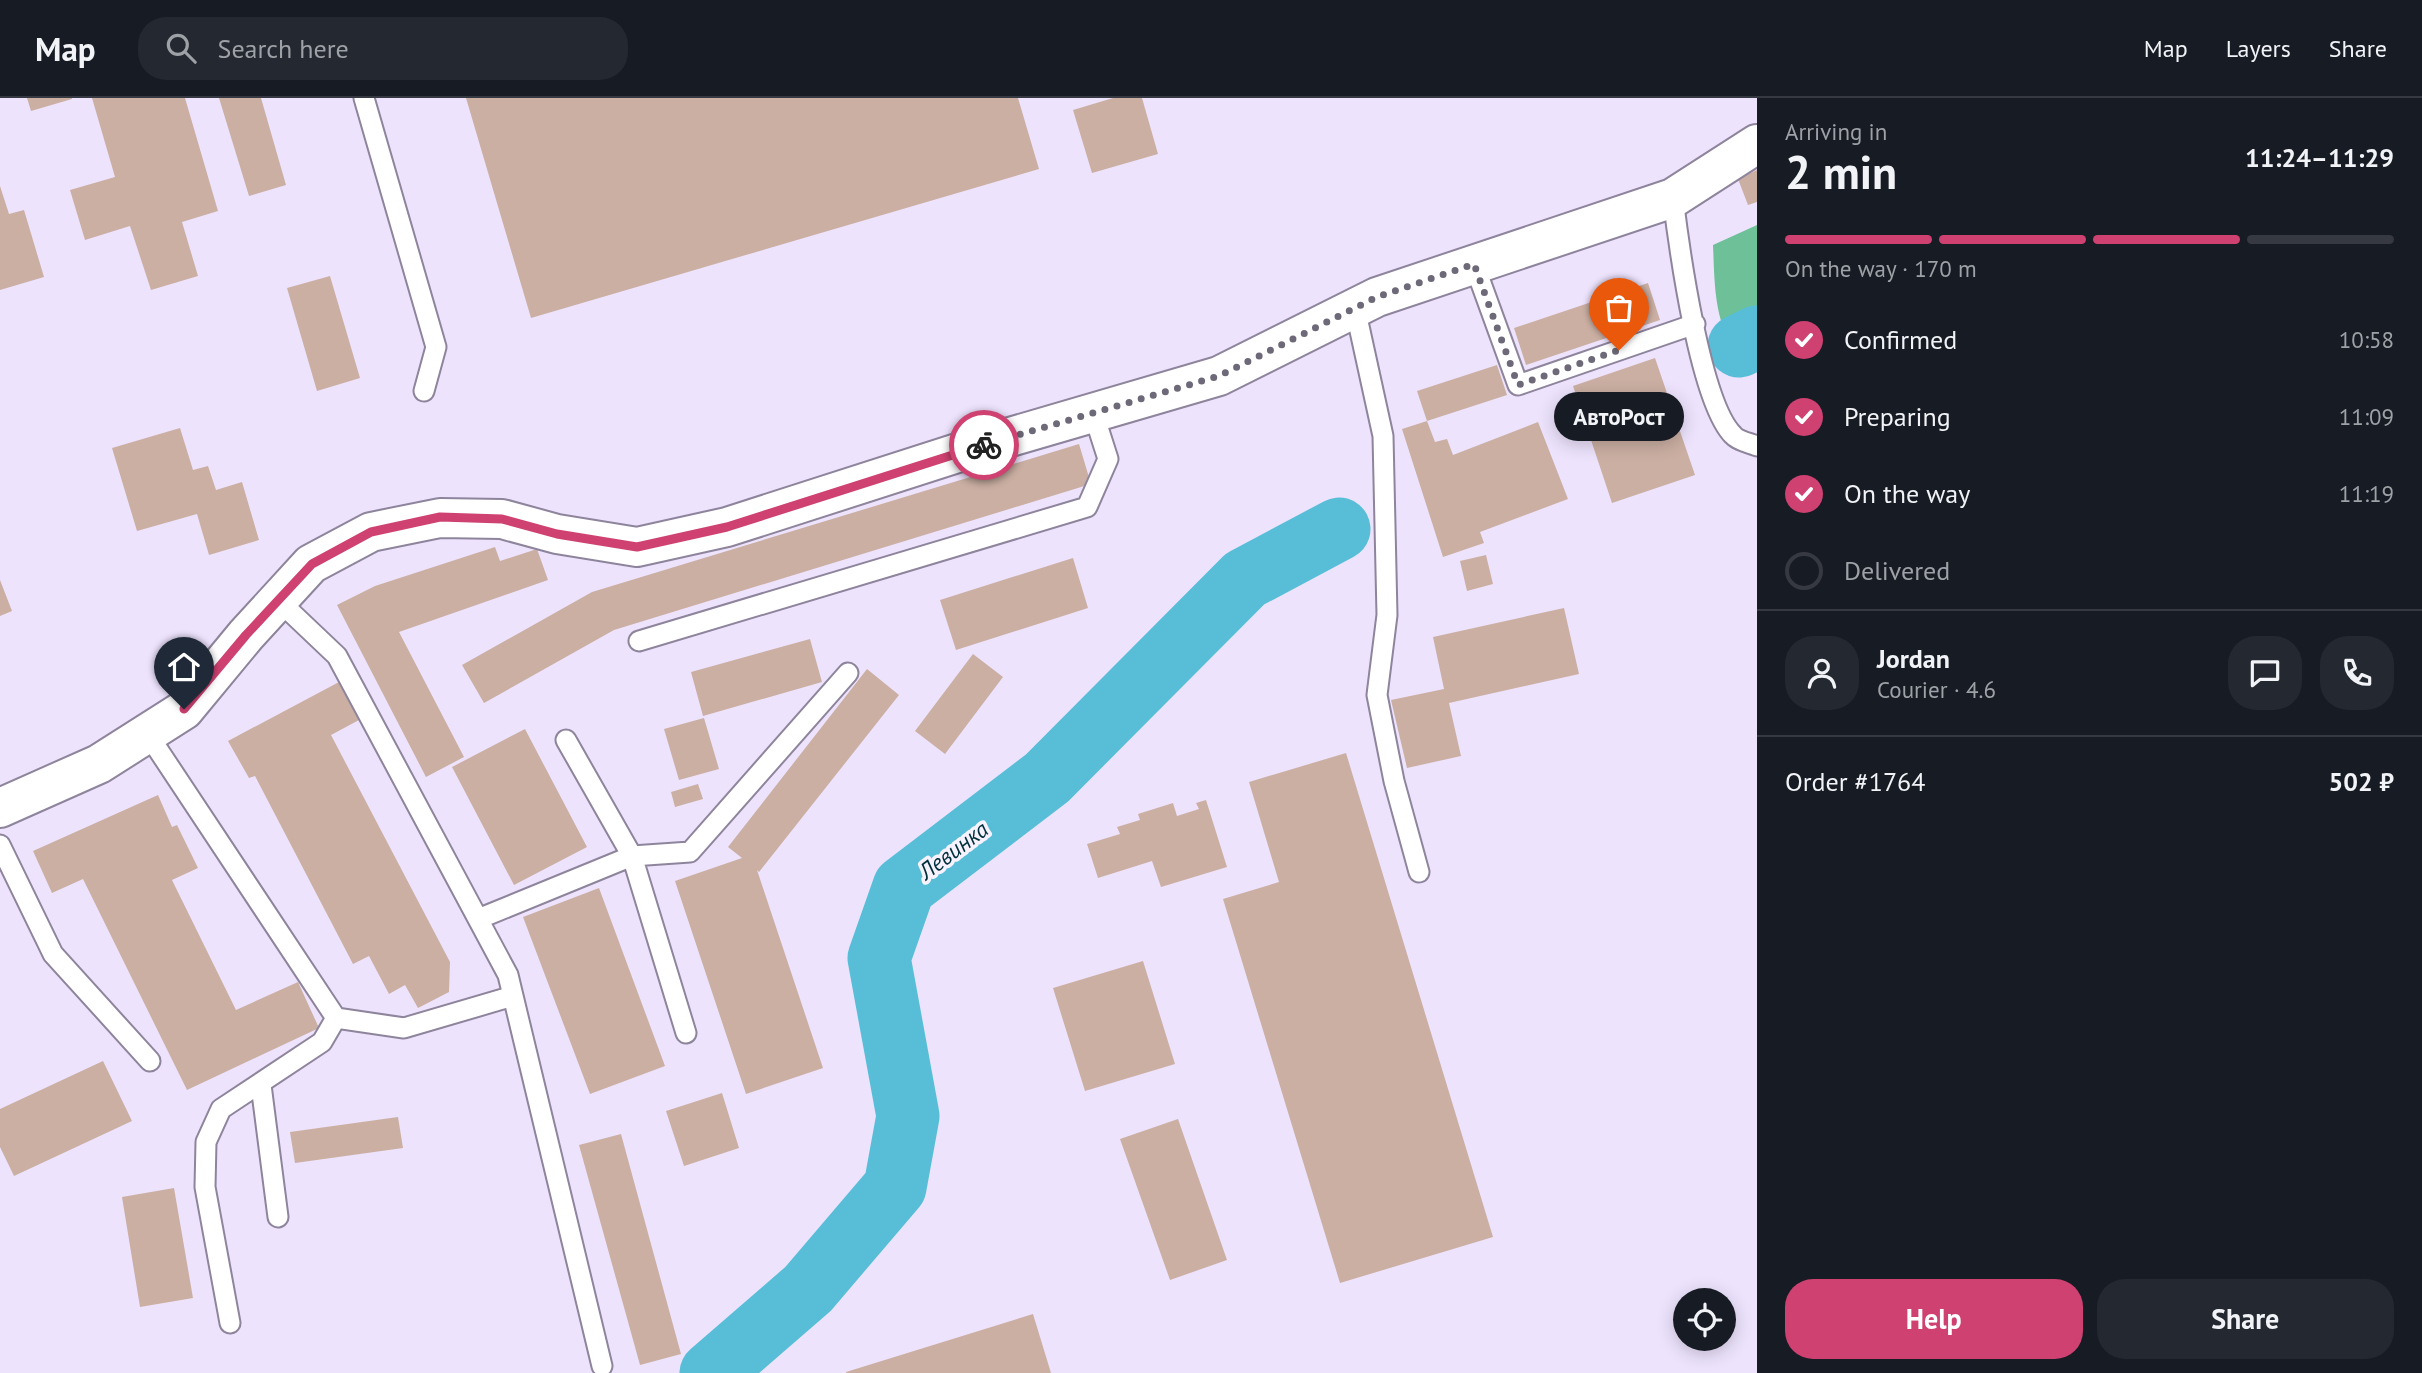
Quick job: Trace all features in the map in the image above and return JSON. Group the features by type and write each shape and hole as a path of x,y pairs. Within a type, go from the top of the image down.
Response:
{"street":[{"path":"0,808 99,764 184,709 312,564 371,532 440,517 502,519 557,534 637,547 727,527 1093,412 1219,376 1377,297 1673,198 1757,144"}],"lane":[{"path":"364,98 436,347 424,391"},
{"path":"1673,198 1681,259 1712,397 1733,436 1757,446"},
{"path":"1474,264 1518,385 1695,324"},
{"path":"1354,308 1383,436 1387,615 1377,695 1394,781 1419,872"},
{"path":"639,641 1087,506 1108,459 1093,412"},
{"path":"278,600 337,656 508,975 602,1366"},
{"path":"478,919 632,856 690,852 848,673"},
{"path":"147,733 335,1018 404,1028 513,996"},
{"path":"566,740 632,856 686,1033"},
{"path":"0,845 53,954 150,1061"},
{"path":"230,1323 205,1187 206,1142 220,1109 261,1085 322,1042 335,1018"},
{"path":"261,1085 278,1217"}],"green space":[{"path":"1757,225 1757,366 1743,357 1724,330 1716,297 1713,245"}],"building":[{"path":"27,98 72,98 72,99 31,111"},
{"path":"92,98 185,98 218,211 182,222 198,276 151,290 130,226 85,240 70,190 115,177"},
{"path":"219,98 261,98 286,185 249,196"},
{"path":"466,98 1018,98 1039,169 531,318"},
{"path":"1113,98 1142,98 1158,154 1092,173 1073,110"},
{"path":"1757,170 1757,202 1748,205 1738,179"},
{"path":"0,186 9,214 24,210 44,277 0,290"},
{"path":"330,276 360,378 317,391 287,288"},
{"path":"1648,283 1660,320 1526,365 1514,328"},
{"path":"1655,358 1695,475 1612,503 1573,386"},
{"path":"1497,365 1507,395 1427,421 1417,391"},
{"path":"1427,421 1435,442 1447,439 1453,455 1538,422 1568,499 1480,532 1484,543 1443,557 1402,429"},
{"path":"180,428 193,470 208,466 216,490 242,482 259,540 209,555 197,514 137,531 112,448"},
{"path":"1079,444 1091,484 614,630 484,703 462,665 592,592"},
{"path":"495,547 500,561 537,549 548,580 399,632 464,757 426,777 337,605 375,586"},
{"path":"1486,555 1493,584 1467,591 1460,561"},
{"path":"1073,558 1088,608 956,650 940,600"},
{"path":"0,580 12,611 0,616"},
{"path":"1564,608 1579,674 1449,703 1461,756 1407,768 1391,700 1444,689 1433,637"},
{"path":"810,639 822,682 703,716 691,672"},
{"path":"973,654 1003,677 945,754 915,731"},
{"path":"867,669 899,695 759,872 757,870 823,1068 746,1094 675,881 742,858 728,847"},
{"path":"339,682 359,720 331,735 450,962 449,992 418,1008 405,985 389,994 369,956 353,964 255,776 249,778 228,741"},
{"path":"704,718 719,769 679,780 664,729"},
{"path":"525,729 587,847 514,885 452,767"},
{"path":"1346,753 1493,1237 1340,1283 1223,899 1279,882 1249,782"},
{"path":"698,784 703,799 675,807 671,792"},
{"path":"158,795 172,827 177,825 198,868 172,880 236,1010 298,982 319,1028 187,1090 83,879 52,893 33,851"},
{"path":"1206,800 1227,867 1161,887 1152,861 1098,878 1087,844 1120,834 1117,827 1140,820 1138,814 1173,803 1177,816 1199,809 1196,803"},
{"path":"599,888 665,1066 590,1094 523,917"},
{"path":"1143,961 1175,1064 1085,1091 1053,988"},
{"path":"103,1061 132,1121 14,1176 0,1147 0,1109"},
{"path":"722,1093 739,1148 684,1166 666,1111"},
{"path":"398,1117 403,1148 295,1163 290,1132"},
{"path":"1178,1119 1227,1260 1170,1280 1120,1139"},
{"path":"621,1134 681,1354 640,1365 579,1145"},
{"path":"174,1188 193,1298 140,1307 122,1197"},
{"path":"1033,1314 1051,1373 846,1373 846,1372"}],"waterway":[{"name":"Левинка","path":"1739,346 1757,337"},
{"name":"Левинка","path":"711,1373 808,1289 895,1187 908,1116 879,958 904,887 1047,778 1245,579 1339,529"}],"way so far":[{"path":"984,445 1219,376 1377,297 1474,264 1518,385 1619,350"}],"place":[{"name":"АвтоРост","path":"1619,350"}],"route":[{"path":"184,709 246,635 312,564 371,532 440,517 502,519 557,534 637,547 727,527 984,445"}]}
